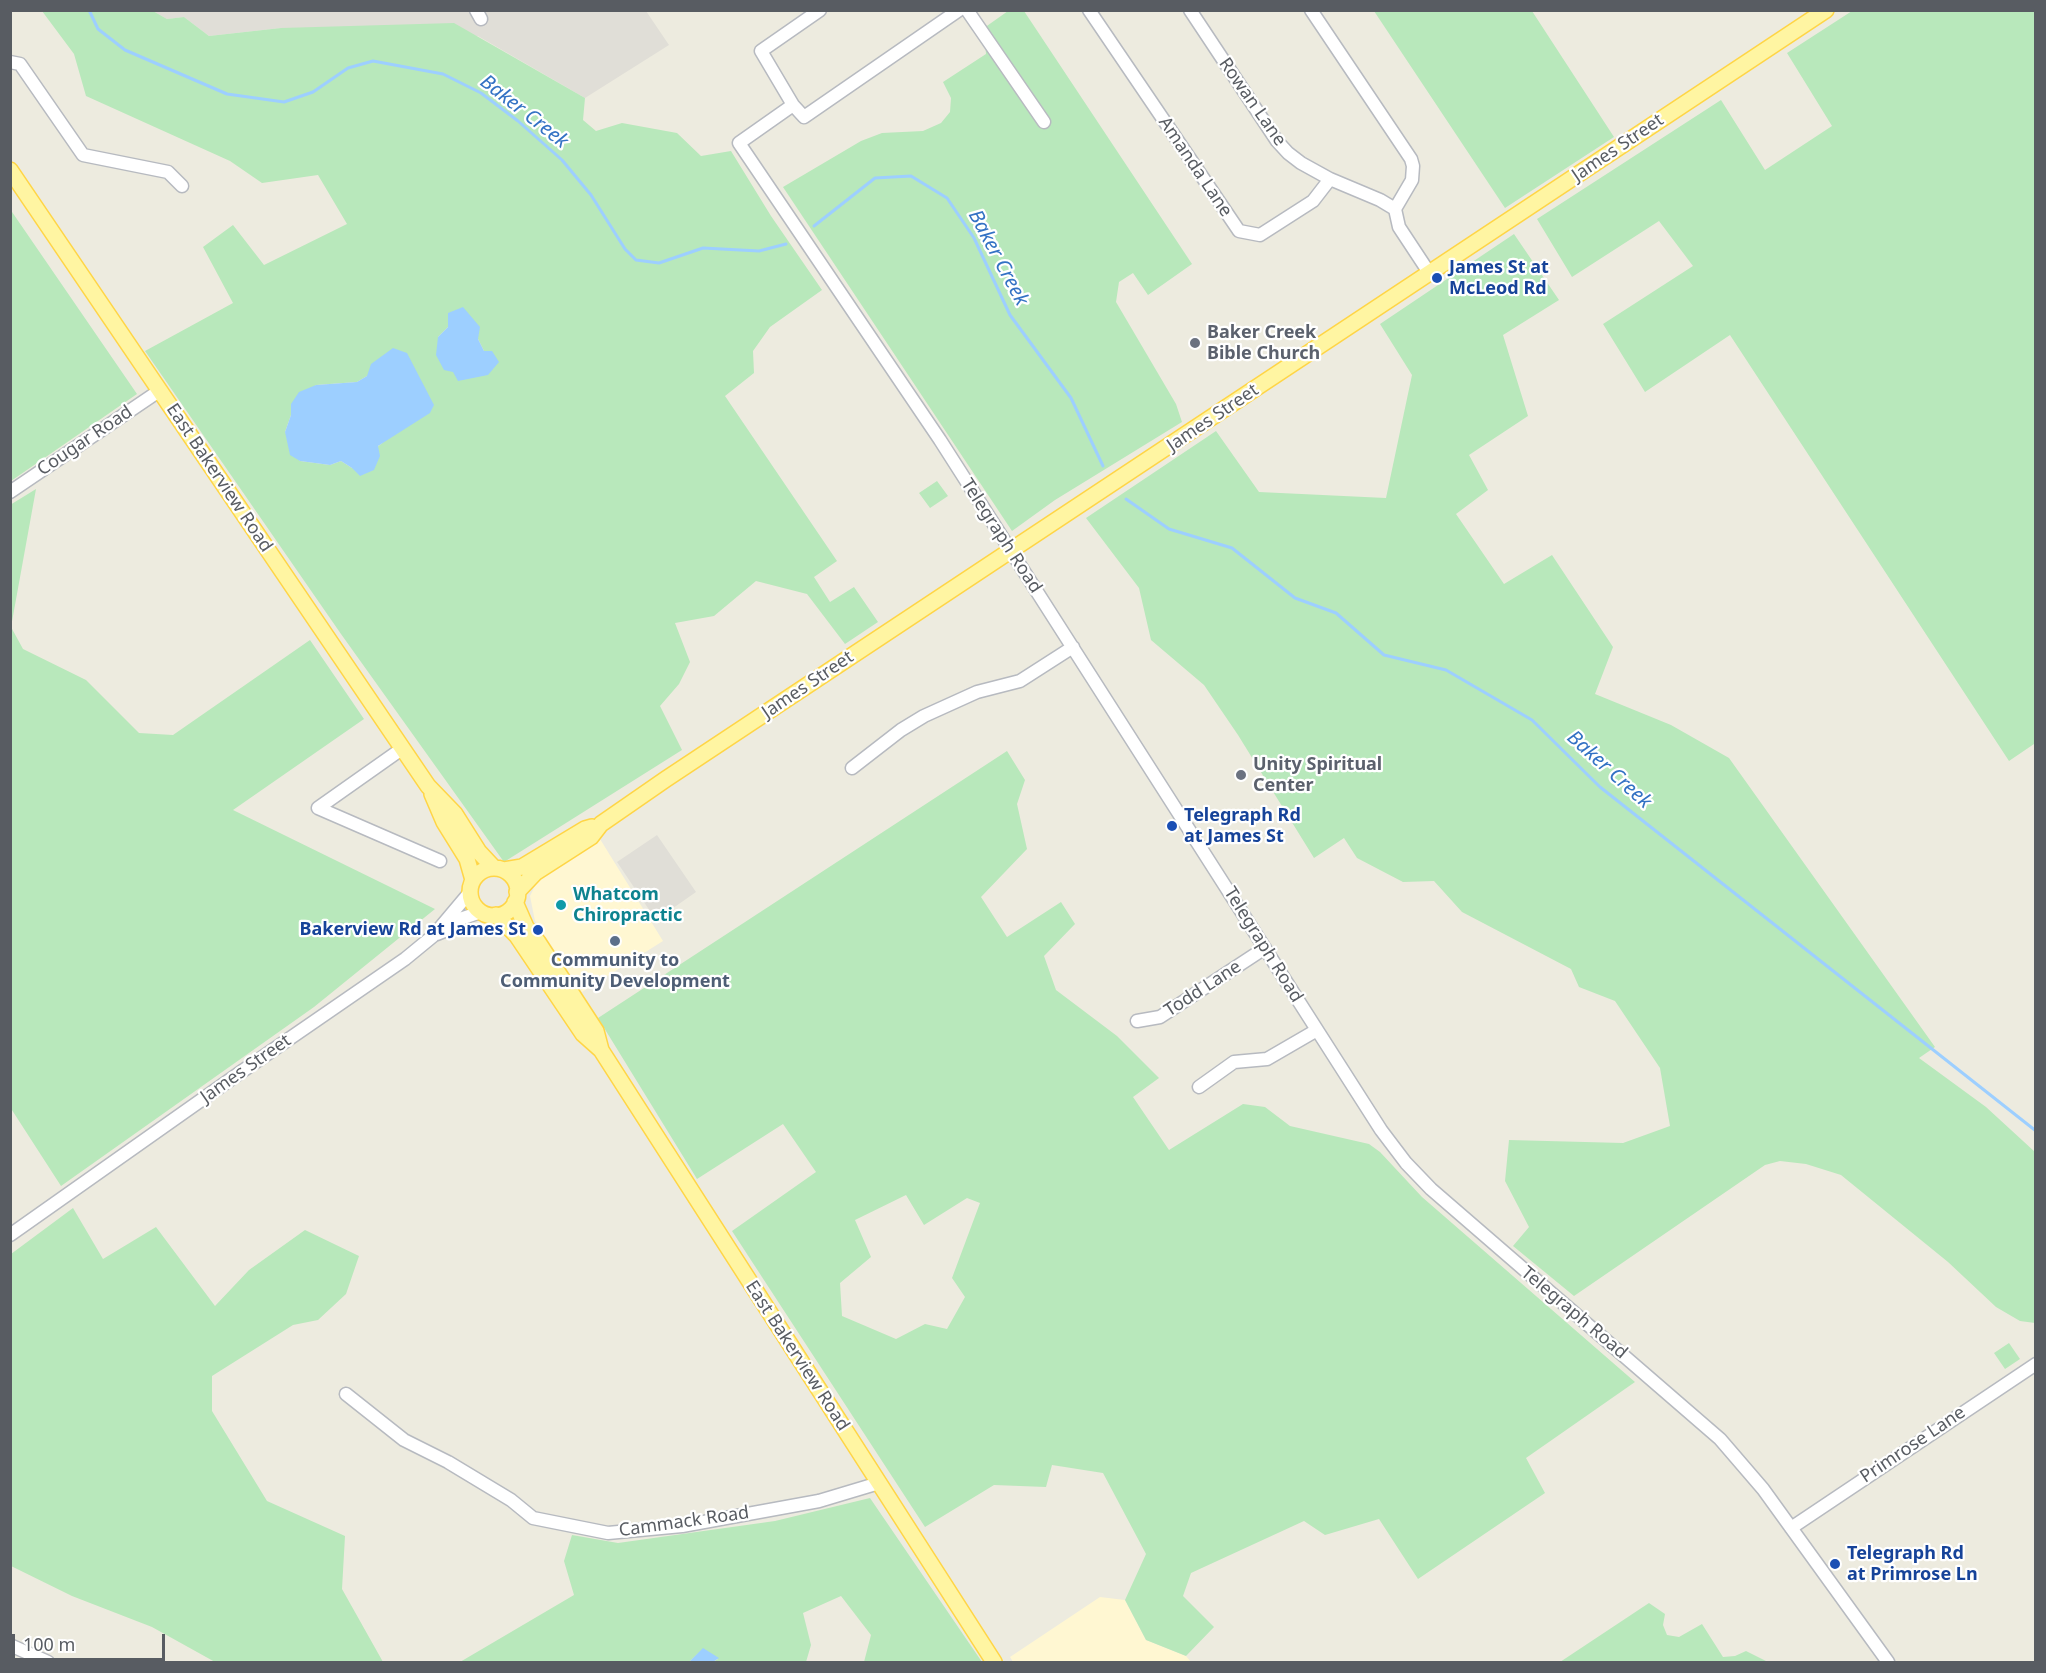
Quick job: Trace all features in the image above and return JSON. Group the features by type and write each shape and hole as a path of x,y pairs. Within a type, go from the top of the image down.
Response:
{"main road":[{"name":"James Street","path":"516,897 535,873 591,837 601,824 666,779 1826,10"},
{"name":"East Bakerview Road","path":"10,170 428,786 444,822 467,859 472,886"},
{"name":"East Bakerview Road","path":"428,786 455,814 478,852 499,869"},
{"name":"James Street","path":"499,869 522,867 585,828 601,824"},
{"path":"499,869 515,881 516,897 508,910 496,915 481,912 473,902 472,886 484,870 499,869"},
{"name":"East Bakerview Road","path":"516,897 526,927 596,1031 601,1050"},
{"name":"East Bakerview Road","path":"496,915 517,936 583,1034 601,1050 994,1662"}],"street":[{"path":"820,10 761,51 794,105 804,117 959,10"},
{"path":"967,10 1044,122"},
{"name":"Amanda Lane","path":"1089,10 1239,231 1260,235 1313,201 1330,179"},
{"name":"Rowan Lane","path":"1190,10 1277,141 1288,153 1330,179 1395,208"},
{"path":"1311,10 1411,159 1413,180 1395,208 1399,227 1430,274"},
{"path":"10,62 20,64 83,155 168,172 182,186"},
{"name":"Telegraph Road","path":"794,105 739,142 940,440 1391,1144 1431,1189 1720,1439 1741,1461 1888,1662"},
{"name":"Cougar Road","path":"10,492 159,391"},
{"path":"852,768 901,730 924,716 977,692 1020,681 1073,647"},
{"path":"403,748 318,808 440,861"},
{"name":"James Street","path":"10,1234 405,959 434,936 472,886"},
{"path":"434,936 463,918 481,912"},
{"name":"Todd Lane","path":"1137,1021 1160,1017 1264,948"},
{"path":"1199,1087 1234,1062 1267,1059 1317,1030"},
{"name":"Primrose Lane","path":"1791,1528 2036,1364"},
{"name":"Cammack Road","path":"346,1394 404,1440 448,1462 511,1500 532,1518 608,1533 682,1526 819,1501 879,1483"},
{"path":"10,1645 48,1662"}],"shaded area":[{"path":"153,11 646,11 669,45 585,98 478,36 281,28 209,36 184,17 167,19"},
{"path":"657,835 696,892 656,920 617,862"},
{"path":"600,839 663,941 582,992 535,921 530,896 538,880"},
{"path":"1100,1597 1125,1600 1146,1640 1186,1656 1191,1662 1013,1662 1010,1657"}],"green space":[{"path":"42,11 153,11 167,19 184,17 209,36 281,28 454,23 585,98 583,120 596,131 622,123 677,133 701,156 731,151 771,216 822,290 770,327 753,351 754,373 725,396 837,561 814,577 830,602 854,587 878,622 845,644 807,594 756,581 714,616 675,623 690,662 679,684 660,706 682,750 504,862 341,634 145,351 233,303 203,247 233,225 264,265 347,224 318,175 262,183 230,161 86,96 74,54","holes":["448,327 478,339 484,351 438,337","367,376 387,439 352,468 341,461 330,465 300,461 285,432 291,415 316,385 357,382"]},
{"path":"1008,11 1024,11 1192,264 1148,295 1133,273 1119,282 1116,302 1176,404 1182,422 1055,500 1012,531 783,187 861,141 882,133 923,131 941,123 950,112 951,98 943,82 986,54 984,28"},
{"path":"1374,11 1532,11 1614,137 1505,208"},
{"path":"1852,11 2035,11 2036,745 2034,744 2009,761 1730,335 1645,392 1603,324 1693,266 1659,221 1572,277 1537,219 1721,100 1765,170 1832,126 1787,53"},
{"path":"10,209 137,394 11,481 10,481"},
{"path":"1514,234 1559,300 1503,335 1528,416 1469,455 1488,490 1456,514 1504,584 1552,555 1613,647 1595,694 1671,725 1729,758 1935,1047 1919,1058 1986,1107 2035,1152 2035,1323 2020,1321 1996,1307 1948,1262 1841,1175 1806,1164 1780,1161 1765,1165 1574,1296 1513,1246 1529,1227 1505,1181 1509,1140 1623,1143 1670,1126 1660,1068 1615,1001 1579,987 1571,969 1462,912 1434,881 1403,882 1357,858 1344,838 1314,858 1238,735 1204,685 1151,640 1139,588 1086,518 1216,431 1259,492 1386,498 1412,375 1380,324"},
{"path":"937,481 948,496 930,508 919,493"},
{"path":"36,489 11,627 23,649 86,680 139,733 173,735 310,640 364,719 233,810 435,909 314,1007 61,1186 10,1107 10,505"},
{"path":"1007,751 1025,780 1017,804 1027,849 981,897 1007,937 1061,902 1075,924 1044,956 1056,990 1117,1036 1159,1078 1133,1097 1169,1150 1243,1104 1265,1107 1290,1126 1369,1144 1380,1152 1422,1197 1635,1382 1526,1458 1545,1493 1418,1579 1379,1519 1325,1535 1304,1521 1191,1573 1183,1596 1214,1627 1186,1656 1146,1640 1125,1600 1146,1554 1103,1473 1052,1465 1046,1487 994,1485 925,1527 732,1231 816,1172 783,1124 697,1179 598,1018","holes":["906,1195 924,1225 967,1198 980,1203 952,1278 965,1297 947,1329 925,1324 896,1339 842,1316 840,1283 871,1257 855,1220"]},
{"path":"73,1208 103,1259 156,1227 215,1306 249,1270 305,1230 359,1256 346,1294 318,1320 293,1325 212,1376 212,1411 267,1501 345,1536 342,1589 383,1662 215,1662 152,1627 72,1596 11,1566 11,1254"},
{"path":"2009,1343 2020,1359 2005,1369 1994,1353"},
{"path":"870,1498 982,1662 864,1662 871,1635 841,1596 803,1613 811,1645 806,1662 713,1662 718,1659 703,1649 689,1662 460,1662 574,1595 564,1561 572,1535 618,1543 775,1521"},
{"path":"1649,1603 1665,1614 1663,1625 1667,1635 1679,1637 1702,1624 1723,1657 1735,1656 1746,1651 1768,1662 1560,1662"}],"water":[{"path":"463,307 480,327 478,339 484,351 492,351 499,362 488,375 458,381 453,372 444,370 436,355 438,337 448,327 448,313"},
{"path":"393,348 407,353 434,405 430,413 378,446 380,456 374,470 360,476 341,461 330,465 300,461 290,455 285,432 291,415 291,404 299,392 316,385 357,382 367,376 371,364"},
{"path":"703,1648 719,1658 713,1662 689,1662"}],"waterway":[{"name":"Baker Creek","path":"89,10 98,29 125,50 227,94 284,102 313,92 348,68 373,61 443,74 481,93 518,121 562,160 591,195 625,249 636,260 659,263 703,248 759,251 786,244"},
{"name":"Baker Creek","path":"814,226 875,178 911,176 947,198 974,238 1010,315 1071,398 1103,466"},
{"name":"Baker Creek","path":"1126,499 1169,529 1232,548 1295,598 1336,613 1384,655 1446,670 1532,720 1600,787 2036,1131"}],"place":[{"name":"James St at McLeod Rd","path":"1437,278"},
{"name":"Baker Creek Bible Church","path":"1195,343"},
{"name":"Unity Spiritual Center","path":"1241,775"},
{"name":"Telegraph Rd at James St","path":"1172,826"},
{"name":"Whatcom Chiropractic","path":"561,905"},
{"name":"Bakerview Rd at James St","path":"538,930"},
{"name":"Community to Community Development","path":"615,941"},
{"name":"Telegraph Rd at Primrose Ln","path":"1835,1564"}]}
